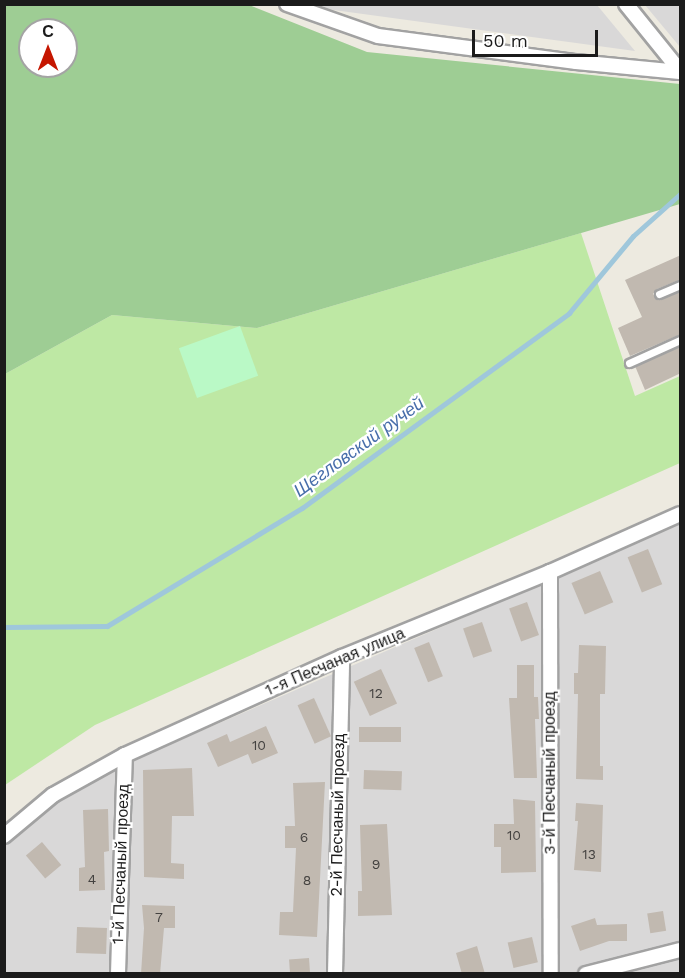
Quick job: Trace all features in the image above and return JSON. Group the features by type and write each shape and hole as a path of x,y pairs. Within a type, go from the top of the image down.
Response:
{"street":[{"path":"287,4 378,36 576,62 681,71"},
{"path":"626,4 681,71"},
{"name":"1-я Песчаная улица","path":"4,836 53,795 125,755 342,657 550,572 681,514"},
{"name":"3-й Песчаный проезд","path":"550,572 551,974"},
{"name":"2-й Песчаный проезд","path":"335,974 342,657"},
{"name":"1-й Песчаный проезд","path":"118,974 125,755"},
{"path":"586,974 681,950"}],"lane":[{"path":"659,294 681,285"},
{"path":"629,363 681,340"}],"shaded area":[{"path":"310,5 597,5 635,51 319,8"},
{"path":"645,5 680,5 680,47"},
{"path":"680,524 680,973 5,973 4,832 99,775"}],"green space":[{"path":"5,5 249,5 367,52 680,84 680,204 257,328 112,315 5,374"},
{"path":"581,233 635,396 680,376 680,463 95,725 5,785 5,374 112,315 257,328"},
{"path":"240,326 258,376 197,398 179,348"}],"building":[{"path":"681,255 681,279 657,289 653,294 659,300 681,291 681,334 630,356 618,328 642,317 625,280"},
{"path":"681,346 681,373 645,390 635,366"},
{"path":"648,549 662,584 642,592 628,557"},
{"path":"600,571 613,602 585,614 571,583"},
{"path":"527,602 539,635 521,641 509,608"},
{"path":"482,622 492,651 473,658 463,629"},
{"path":"429,642 443,676 428,682 414,648"},
{"path":"579,645 606,646 605,694 600,694 600,766 603,766 603,780 576,779 578,694 574,694 574,673 578,673"},
{"path":"517,665 534,665 534,697 538,697 539,719 535,719 537,778 514,778 509,698 517,698"},
{"path":"381,669 397,703 370,716 354,682"},
{"path":"314,698 331,736 315,744 298,705"},
{"path":"266,726 278,753 252,764 248,754 218,767 207,743 227,734 230,742"},
{"path":"359,727 401,727 401,742 359,742"},
{"path":"192,768 194,816 172,816 171,863 184,864 184,879 144,877 143,770"},
{"path":"364,770 402,771 401,790 363,789"},
{"path":"325,782 317,937 279,935 280,912 293,912 296,848 285,848 285,826 295,826 293,783"},
{"path":"513,799 535,801 536,872 501,873 501,847 494,847 494,824 514,824"},
{"path":"576,803 603,805 601,872 574,870 578,821 575,821"},
{"path":"108,809 109,851 104,852 105,890 79,891 79,868 85,867 83,810"},
{"path":"387,824 392,915 358,916 358,891 362,891 360,825"},
{"path":"42,842 61,865 45,878 26,855"},
{"path":"142,905 175,906 175,928 164,928 160,974 141,974 144,928"},
{"path":"663,911 666,931 650,933 647,914"},
{"path":"595,918 597,925 627,924 627,941 609,941 580,951 571,926"},
{"path":"77,927 107,928 106,954 76,953"},
{"path":"532,937 538,962 513,968 508,943"},
{"path":"477,946 485,974 462,974 456,953"},
{"path":"309,958 310,974 290,974 289,959"}],"waterway":[{"name":"Щегловский ручей","path":"4,627 107,626 302,508 569,313 633,236 680,194"}]}
